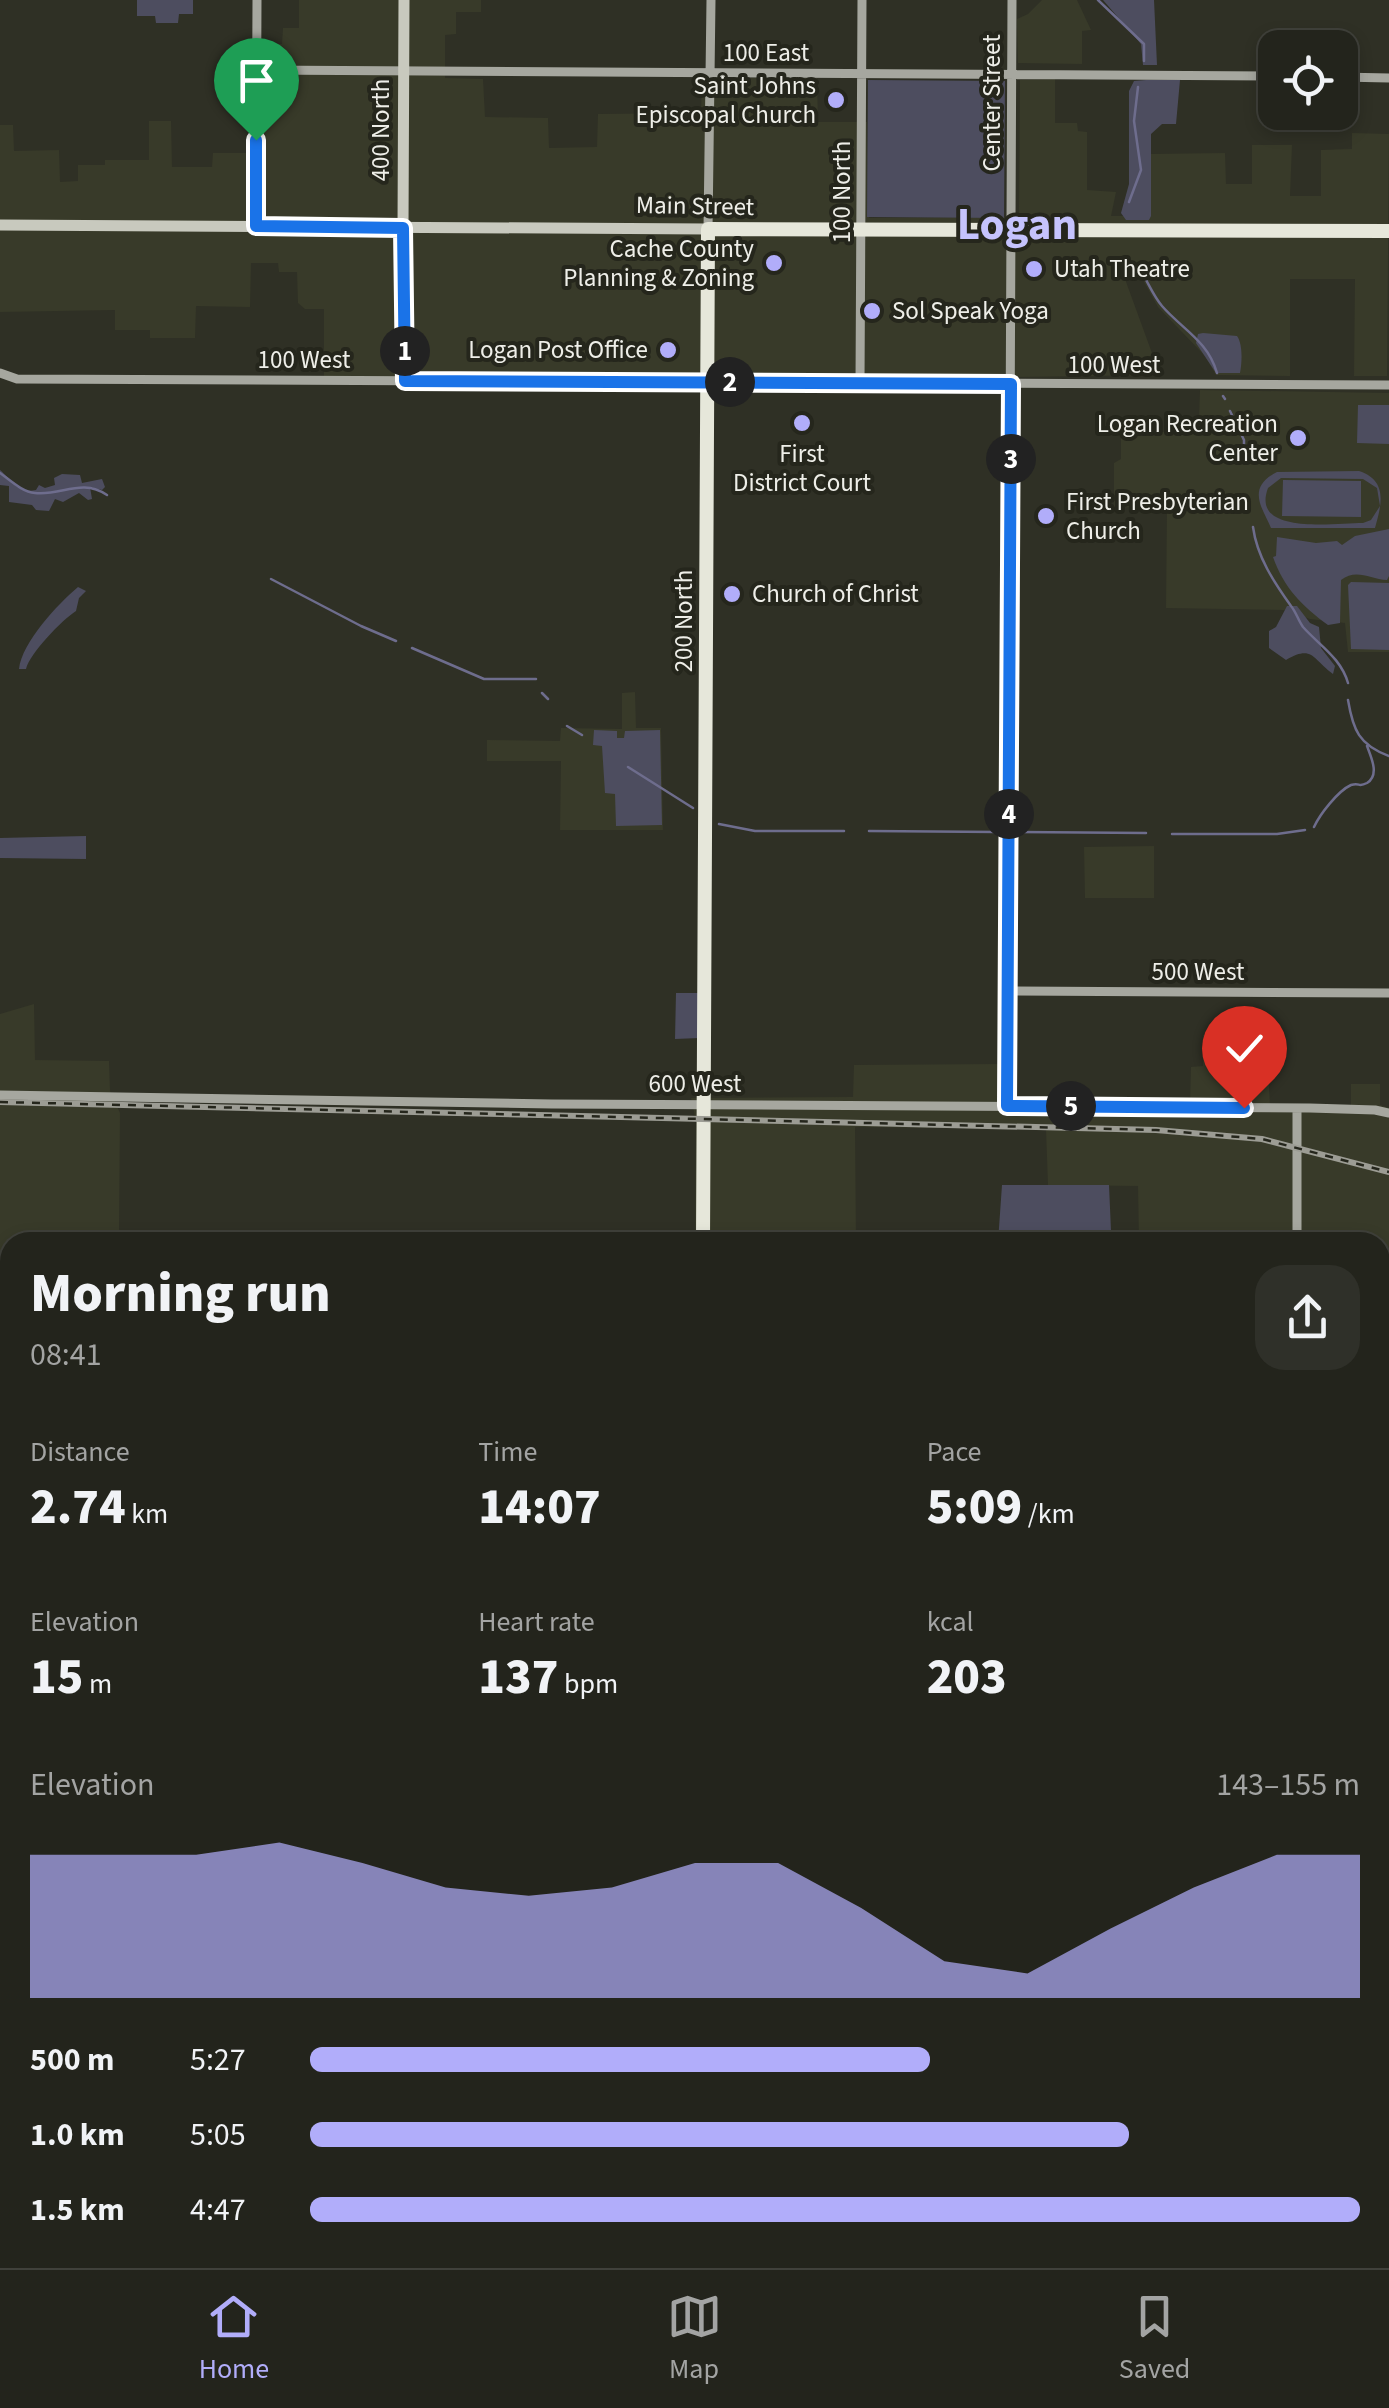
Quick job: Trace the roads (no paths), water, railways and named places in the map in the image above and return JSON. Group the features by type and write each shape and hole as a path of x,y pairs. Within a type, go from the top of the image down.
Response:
{"highway":[{"name":"Main Street","path":"708,229 1389,231"},
{"name":"200 North","path":"703,1232 708,229"}],"main road":[{"name":"400 North","path":"403,228 404,0"},
{"name":"Main Street","path":"0,224 708,229"}],"street":[{"path":"256,226 257,0"},
{"name":"200 North","path":"708,229 710,0"},
{"name":"100 North","path":"860,384 862,0"},
{"name":"Center Street","path":"1007,1106 1012,0"},
{"name":"100 East","path":"257,70 1258,76"},
{"path":"1358,77 1389,78"},
{"name":"400 North","path":"403,228 405,381"},
{"name":"100 West","path":"0,373 18,379 1389,386"},
{"name":"500 West","path":"1008,991 1389,993"},
{"name":"600 West","path":"0,1095 1297,1108 1375,1110 1389,1114"},
{"path":"1297,1108 1297,1232"}],"waterway":[{"path":"1098,0 1144,44 1144,61"},
{"path":"1129,202 1141,170 1134,121 1138,87"},
{"path":"1125,267 1129,277 1145,278 1162,306 1207,352 1217,373"},
{"path":"1230,411 1244,440 1244,459"},
{"path":"0,473 30,492 89,488 107,495"},
{"path":"1253,527 1258,549 1273,578 1303,627 1335,659 1348,683"},
{"path":"271,579 396,641"},
{"path":"412,648 484,679 536,679"},
{"path":"542,693 548,699"},
{"path":"1348,700 1359,735 1389,756"},
{"path":"567,726 582,735"},
{"path":"1314,827 1341,792 1371,780 1373,766 1367,746"},
{"path":"628,767 693,808"},
{"path":"719,824 755,831 844,831"},
{"path":"1172,834 1277,834 1305,830"},
{"path":"869,831 997,832"},
{"path":"1019,832 1146,833"}],"railway":[{"path":"0,1102 1156,1130 1262,1139 1389,1172"}],"place":[{"name":"Saint Johns Episcopal Church","path":"836,100"},
{"name":"Cache County Planning & Zoning","path":"774,263"},
{"name":"Utah Theatre","path":"1034,269"},
{"name":"Sol Speak Yoga","path":"872,311"},
{"name":"Logan Post Office","path":"668,350"},
{"name":"First District Court","path":"802,423"},
{"name":"Logan Recreation Center","path":"1298,438"},
{"name":"First Presbyterian Church","path":"1046,516"},
{"name":"Church of Christ","path":"732,594"}],"district":[{"name":"Logan","path":"1017,225"}]}
